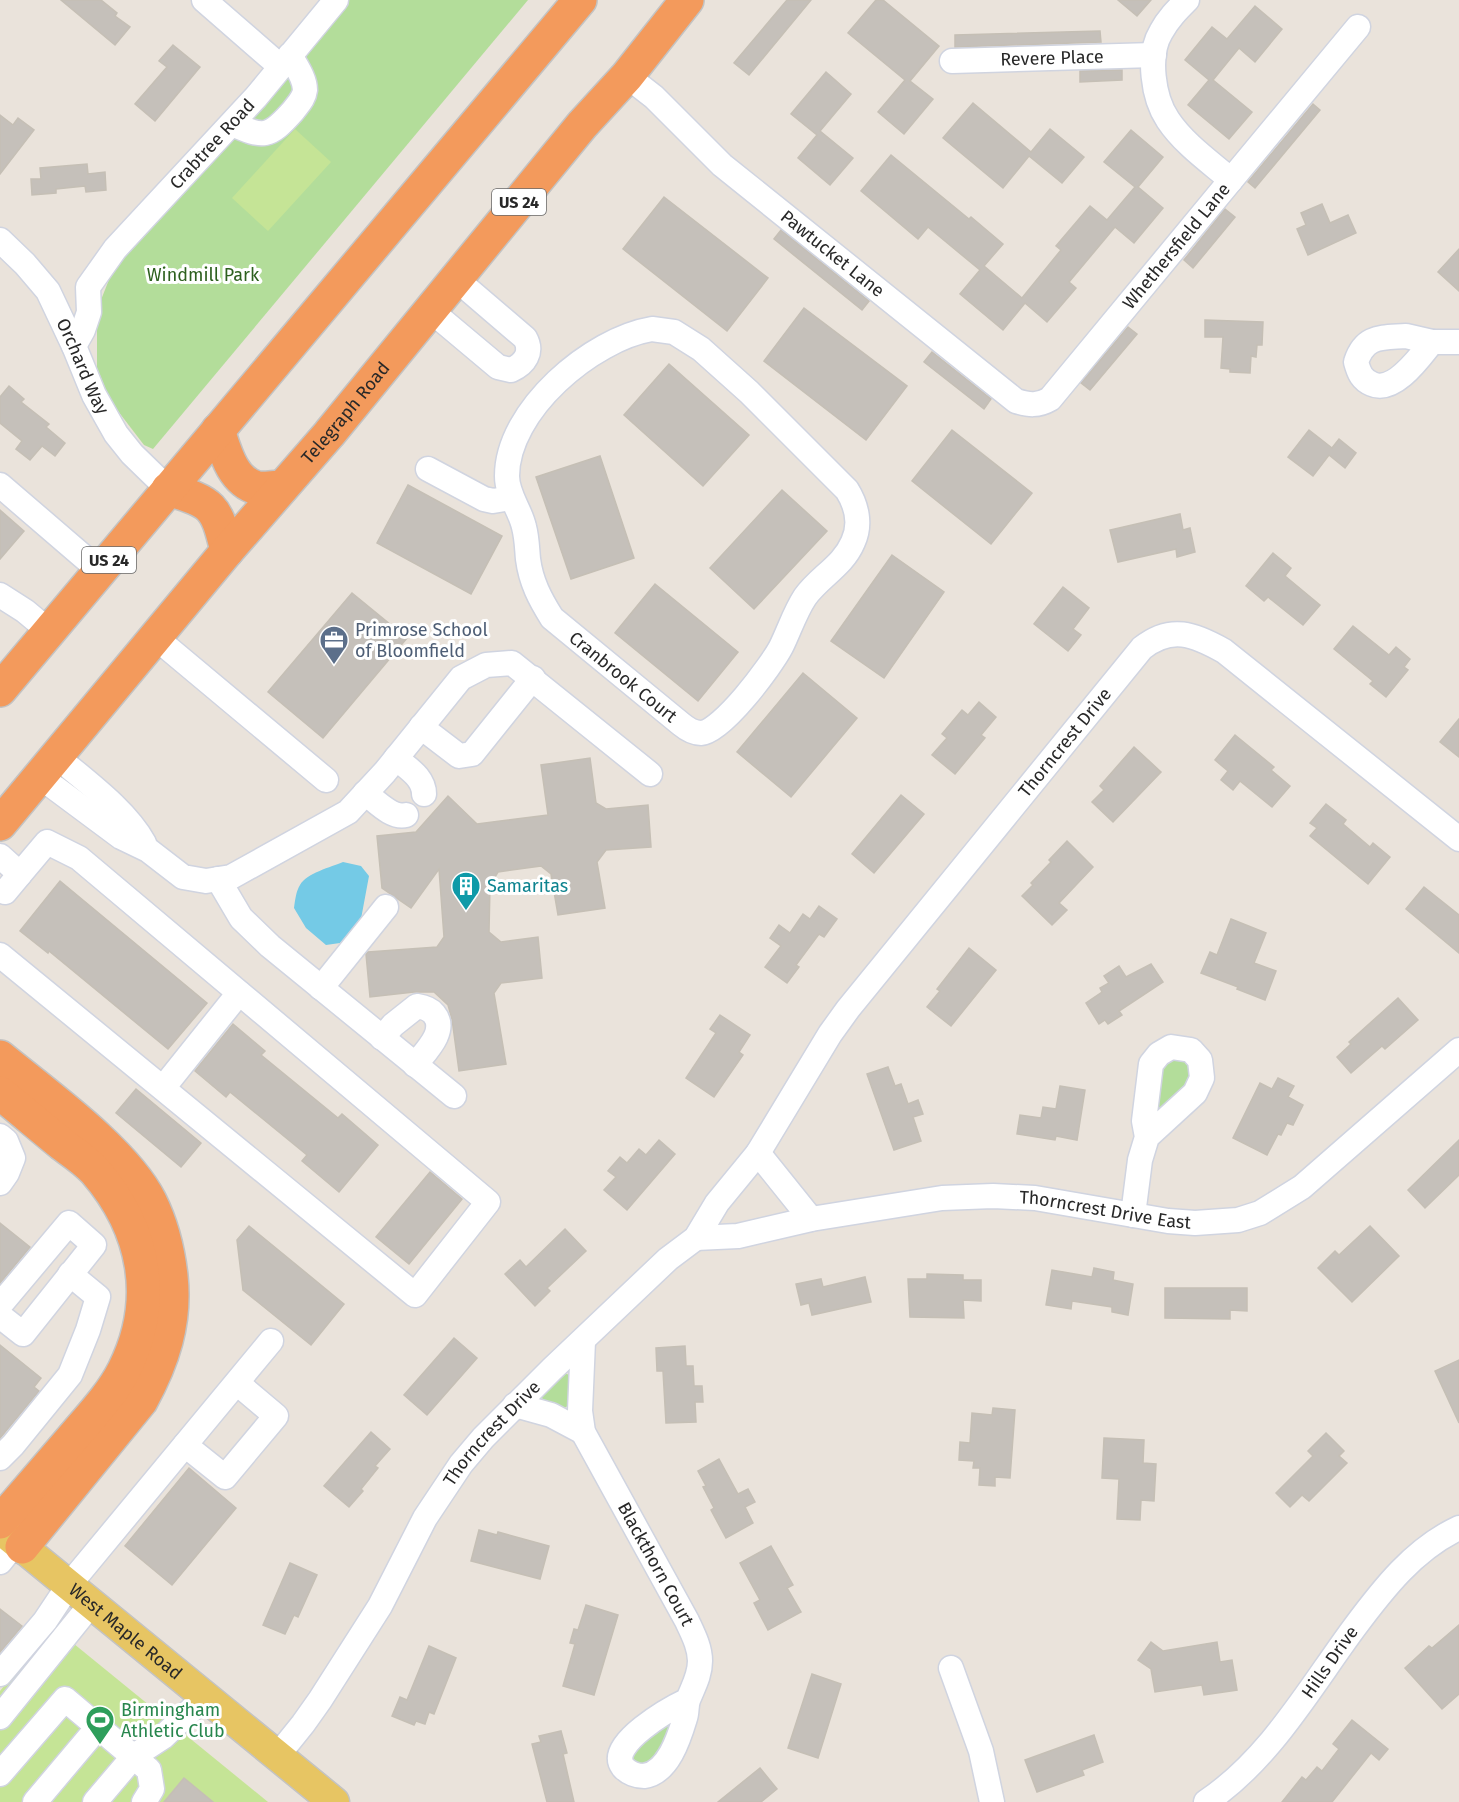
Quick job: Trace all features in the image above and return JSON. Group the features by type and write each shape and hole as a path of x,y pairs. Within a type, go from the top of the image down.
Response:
{"highway":[{"name":"US 24","path":"0,690 580,0"},
{"name":"Telegraph Road","path":"0,824 227,551 329,434 582,125 627,76 687,0"},
{"path":"218,430 230,465 239,476 259,488 282,487"},
{"path":"168,489 198,498 210,506 220,524 227,551"},
{"path":"0,1057 100,1140 132,1174 149,1199 160,1223 173,1296 171,1323 164,1354 154,1379 141,1401 6,1540"},
{"path":"0,1092 93,1169 109,1189 125,1213 136,1240 143,1269 144,1298 140,1325 131,1352 115,1385 6,1540"}],"main road":[{"name":"West Maple Road","path":"6,1540 80,1594 334,1802"}],"street":[{"path":"204,0 285,61 302,77 305,90 303,98 272,132 256,135 232,124"},
{"name":"Crabtree Road","path":"88,287 133,227 232,124 336,0"},
{"name":"Whethersfield Lane","path":"1050,399 1231,180 1188,143 1167,120 1156,89 1154,55 1159,34 1172,15 1187,0"},
{"path":"1231,180 1358,27"},
{"name":"Revere Place","path":"952,61 1154,55"},
{"name":"Pawtucket Lane","path":"627,76 654,97 722,165 1016,401 1040,404 1050,399"},
{"name":"Orchard Way","path":"0,240 48,291 94,395 116,434 132,454 168,489"},
{"path":"430,310 498,367 512,370 523,361 529,345 525,338 456,279"},
{"path":"48,291 74,292 88,287 89,312 74,346"},
{"name":"Cranbrook Court","path":"662,329 685,338 749,392 847,490 853,500 857,523 853,543 838,564 806,595 773,659 725,720 714,729 703,733 691,732 552,618 538,595 532,579 524,527 511,498 507,473 512,449 531,412 551,387 596,351 638,331 662,329"},
{"path":"1431,342 1459,342"},
{"path":"523,361 551,387"},
{"path":"428,469 484,499 493,501 511,498"},
{"path":"0,485 100,571"},
{"path":"0,595 25,611 49,632"},
{"name":"Thorncrest Drive","path":"278,1755 320,1700 380,1606 425,1518 446,1484 483,1438 515,1405 660,1265 696,1238 717,1203 758,1153 830,1034 848,1009 1142,648 1154,639 1170,634 1190,635 1224,651 1459,839"},
{"path":"156,638 326,780"},
{"path":"48,766 121,837 148,850 183,877 206,881 231,877 348,812 396,758 460,678 486,665 512,663 650,774"},
{"path":"421,727 459,756 472,754 533,678"},
{"path":"396,758 420,780 424,787 424,794"},
{"path":"365,793 394,814 406,815"},
{"path":"0,955 415,1295 488,1203 79,858 47,842 6,888"},
{"path":"0,856 6,888"},
{"path":"218,879 241,918 270,946 454,1096"},
{"path":"321,988 386,907"},
{"path":"163,1088 239,993"},
{"path":"382,1038 393,1025 417,1006 424,1007 433,1013 439,1021 439,1029 430,1046 415,1065"},
{"name":"Thorncrest Drive East","path":"696,1238 738,1236 811,1219 942,1198 993,1196 1044,1199 1133,1215 1195,1223 1238,1220 1260,1213 1283,1200 1321,1172 1459,1050"},
{"path":"0,1136 6,1141 13,1158 8,1173 0,1183"},
{"path":"1133,1215 1140,1161 1147,1137"},
{"path":"758,1153 811,1219"},
{"path":"0,1305 69,1223 94,1245 23,1334 0,1316"},
{"path":"0,1458 14,1445 70,1375 88,1330 98,1297 70,1274"},
{"path":"0,1717 80,1594 185,1445 271,1341"},
{"name":"Blackthorn Court","path":"583,1341 580,1411 583,1432 695,1639 699,1650 699,1666 695,1688 688,1700"},
{"path":"185,1445 225,1477 269,1425 276,1416 237,1383"},
{"path":"515,1405 551,1415 583,1432"},
{"name":"Hills Drive","path":"1206,1802 1240,1775 1266,1748 1365,1613 1409,1562 1428,1546 1459,1528"},
{"path":"0,1674 45,1621 80,1594"},
{"path":"951,1668 981,1751 992,1802"},
{"path":"95,1802 134,1756 163,1737 206,1696"},
{"path":"0,1774 65,1699 149,1770 152,1789 144,1802"},
{"path":"35,1802 99,1726"}],"green space":[{"name":"Windmill Park","path":"346,0 528,0 153,449 144,445 111,402 97,368 97,310 114,267"},
{"path":"295,129 331,162 268,231 232,198"},
{"path":"1186,1056 1193,1080 1155,1120 1162,1062"},
{"path":"563,1373 570,1375 570,1405 564,1408 545,1402 542,1398 542,1395"},
{"name":"Birmingham Athletic Club","path":"52,1626 268,1802 0,1802 0,1691"},
{"path":"674,1719 665,1744 651,1765 633,1765 632,1750"}],"water":[{"path":"343,862 361,866 369,876 361,919 354,930 340,943 326,945 306,928 294,908 296,896 300,885 308,877"}],"building":[{"path":"61,0 101,0 117,13 115,16 130,27 115,45"},
{"path":"787,0 811,0 749,75 734,63"},
{"path":"876,0 883,0 939,46 910,81 933,99 904,134 878,112 905,80 848,33"},
{"path":"1118,0 1151,0 1137,16"},
{"path":"1255,6 1282,29 1255,62 1239,48 1213,80 1252,112 1229,139 1188,105 1209,80 1185,60 1212,27 1227,39"},
{"path":"1100,31 1101,42 955,47 955,35"},
{"path":"173,45 200,67 155,121 135,104 167,67 159,61"},
{"path":"1122,70 1122,80 1080,82 1080,71"},
{"path":"826,72 851,94 820,131 853,158 830,185 798,158 817,135 791,114"},
{"path":"973,103 1031,152 1050,129 1084,157 1062,183 1029,156 1003,188 943,138"},
{"path":"1313,104 1320,110 1255,188 1248,182"},
{"path":"0,115 13,125 18,118 34,130 0,174"},
{"path":"1131,130 1163,157 1138,187 1163,208 1134,243 1115,227 1069,282 1076,288 1047,322 1025,303 1003,330 960,294 980,270 928,227 918,239 861,191 891,155 1003,244 984,266 1022,298 1061,250 1056,246 1090,206 1107,220 1135,187 1104,162"},
{"path":"87,164 88,174 105,172 106,190 86,192 85,186 56,189 56,193 32,195 31,179 41,179 40,168"},
{"path":"664,197 768,278 727,331 623,249"},
{"path":"1322,204 1330,223 1348,215 1356,233 1308,255 1297,229 1306,225 1301,213"},
{"path":"1225,209 1235,217 1193,268 1184,260"},
{"path":"781,230 869,301 862,310 774,239"},
{"path":"1459,249 1459,291 1438,272"},
{"path":"804,308 907,386 866,440 764,361"},
{"path":"1205,320 1263,322 1262,345 1257,345 1256,357 1251,356 1250,373 1230,372 1230,369 1221,368 1223,337 1205,337"},
{"path":"1128,327 1137,334 1090,390 1081,383"},
{"path":"932,352 991,399 984,409 924,362"},
{"path":"669,364 749,435 703,486 624,415"},
{"path":"9,386 24,399 21,402 49,424 46,427 65,443 55,456 42,446 30,460 16,449 22,441 0,423 0,397"},
{"path":"952,430 1032,493 991,544 912,481"},
{"path":"1309,430 1332,448 1339,439 1356,453 1345,468 1329,455 1313,476 1288,457"},
{"path":"600,456 634,558 571,579 536,477"},
{"path":"408,485 502,536 471,594 377,543"},
{"path":"782,490 827,531 754,609 710,568"},
{"path":"0,510 24,531 0,559"},
{"path":"1180,514 1183,530 1190,528 1195,552 1177,557 1176,549 1118,562 1110,530"},
{"path":"1273,553 1291,568 1285,576 1320,605 1303,625 1268,597 1264,601 1246,586"},
{"path":"892,555 944,592 884,678 831,641"},
{"path":"655,584 738,652 698,701 615,633"},
{"path":"1063,587 1089,608 1073,629 1081,635 1068,651 1034,624"},
{"path":"352,593 407,638 323,738 268,692"},
{"path":"1353,626 1389,655 1396,647 1410,659 1404,667 1408,670 1386,697 1370,684 1373,681 1334,649"},
{"path":"803,673 857,718 791,797 737,752"},
{"path":"979,702 996,717 981,735 985,738 955,774 932,755 947,738 942,734 962,710 968,715"},
{"path":"1459,719 1459,757 1440,742"},
{"path":"1235,735 1274,767 1271,770 1290,786 1272,807 1240,781 1233,790 1221,780 1228,771 1215,760"},
{"path":"1134,747 1161,772 1113,822 1092,802 1104,790 1100,786"},
{"name":"Samaritas","path":"590,758 596,803 606,809 648,805 651,847 606,850 597,862 605,908 558,915 551,874 541,866 498,872 490,885 489,932 501,942 538,937 542,978 501,983 494,993 506,1064 459,1071 448,1005 434,992 370,997 366,954 368,952 437,947 444,937 439,869 411,908 382,888 377,836 416,832 448,796 477,824 548,815 541,765"},
{"path":"901,795 924,814 874,873 852,854"},
{"path":"1326,804 1346,820 1343,824 1370,847 1373,843 1390,857 1368,884 1310,836 1317,828 1310,823"},
{"path":"1067,841 1093,867 1059,903 1067,910 1052,925 1022,896 1051,862 1049,860"},
{"path":"60,881 207,1003 168,1049 49,951 48,953 20,931"},
{"path":"1424,887 1459,915 1459,953 1406,909"},
{"path":"819,906 837,919 824,937 819,934 796,965 799,967 787,983 765,967 781,946 770,938 779,925 790,933 803,914 810,919"},
{"path":"1231,919 1266,933 1254,963 1276,971 1265,1000 1201,973 1210,952 1217,955"},
{"path":"969,948 996,970 951,1026 927,1007 940,991 937,989"},
{"path":"1151,964 1163,982 1119,1011 1122,1015 1108,1024 1105,1020 1099,1024 1086,1003 1102,992 1100,988 1109,983 1104,976 1119,966 1126,977"},
{"path":"1398,998 1418,1020 1385,1049 1382,1046 1351,1073 1337,1057 1351,1044 1349,1042"},
{"path":"720,1015 750,1035 739,1052 743,1055 714,1097 686,1078 716,1033 710,1029"},
{"path":"233,1024 265,1051 261,1055 338,1118 342,1114 378,1145 339,1192 302,1161 307,1155 230,1092 226,1097 195,1071"},
{"path":"888,1067 895,1086 901,1084 908,1104 918,1100 923,1114 913,1117 921,1141 894,1150 867,1074"},
{"path":"1278,1078 1294,1086 1288,1097 1303,1105 1293,1125 1287,1123 1281,1135 1278,1134 1267,1155 1233,1138 1260,1083 1272,1089"},
{"path":"1060,1086 1085,1090 1077,1140 1056,1136 1055,1140 1017,1134 1020,1115 1041,1118 1043,1107 1056,1109"},
{"path":"136,1089 201,1143 181,1167 116,1113"},
{"path":"659,1140 675,1154 627,1210 604,1190 616,1177 608,1171 620,1157 627,1163 639,1149 646,1155"},
{"path":"1459,1140 1459,1175 1425,1208 1408,1190"},
{"path":"430,1172 462,1199 409,1264 376,1237"},
{"path":"0,1223 30,1247 0,1283"},
{"path":"249,1226 344,1304 311,1345 243,1290 237,1240"},
{"path":"1370,1226 1399,1256 1352,1302 1318,1268 1335,1251 1339,1255"},
{"path":"565,1229 586,1251 547,1288 550,1291 535,1306 505,1274 520,1260 526,1267"},
{"path":"1094,1268 1114,1272 1113,1280 1133,1284 1128,1315 1112,1312 1112,1307 1072,1301 1071,1309 1046,1305 1052,1270 1092,1277"},
{"path":"927,1274 963,1275 963,1280 981,1280 981,1301 963,1300 964,1318 910,1317 908,1279 927,1279"},
{"path":"865,1277 871,1302 812,1315 809,1303 801,1305 796,1284 821,1279 823,1287"},
{"path":"1165,1288 1247,1288 1247,1311 1230,1310 1230,1319 1165,1318"},
{"path":"454,1338 477,1358 427,1415 404,1395"},
{"path":"0,1345 41,1378 34,1387 39,1391 0,1438"},
{"path":"685,1346 686,1366 693,1366 694,1386 702,1386 703,1402 695,1402 696,1422 666,1423 663,1371 657,1371 656,1348"},
{"path":"1459,1360 1459,1423 1435,1371"},
{"path":"993,1408 1015,1410 1010,1478 995,1477 995,1486 979,1485 980,1468 973,1468 974,1461 959,1460 960,1442 970,1443 972,1413 992,1415"},
{"path":"371,1432 390,1449 375,1466 378,1468 349,1507 324,1486"},
{"path":"1326,1433 1344,1451 1339,1456 1347,1463 1309,1501 1302,1495 1290,1507 1276,1493 1313,1456 1308,1451"},
{"path":"1104,1438 1144,1440 1143,1463 1156,1464 1154,1501 1141,1500 1140,1520 1117,1519 1119,1479 1102,1478"},
{"path":"719,1459 738,1494 748,1489 755,1502 745,1507 753,1523 726,1538 711,1510 714,1508 698,1471"},
{"path":"189,1468 236,1508 172,1585 125,1546"},
{"path":"479,1530 497,1535 498,1532 549,1546 540,1579 471,1561"},
{"path":"771,1546 793,1585 787,1588 801,1612 768,1630 754,1603 760,1600 740,1563"},
{"path":"290,1563 317,1575 298,1617 294,1615 285,1634 263,1625"},
{"path":"586,1605 618,1615 594,1695 563,1686 575,1644 570,1643 574,1629 578,1630"},
{"path":"0,1609 22,1626 0,1652"},
{"path":"1459,1625 1459,1694 1442,1709 1405,1668 1429,1646 1432,1648"},
{"path":"1151,1642 1163,1651 1217,1642 1220,1662 1232,1660 1237,1690 1204,1695 1202,1685 1155,1692 1151,1669 1138,1660"},
{"path":"429,1646 456,1658 434,1714 429,1712 425,1724 416,1721 414,1725 392,1716 400,1697 407,1700"},
{"path":"812,1674 841,1684 818,1758 788,1748"},
{"path":"1352,1720 1388,1749 1379,1760 1371,1753 1332,1802 1282,1802 1302,1777 1306,1780 1317,1767 1322,1771 1339,1749 1333,1744"},
{"path":"561,1731 567,1753 563,1754 574,1802 547,1802 532,1744 541,1742 539,1736"},
{"path":"1094,1735 1103,1762 1082,1770 1084,1775 1037,1792 1025,1760"},
{"path":"760,1768 777,1789 761,1802 718,1802"},
{"path":"184,1778 213,1802 164,1802"}],"place":[{"name":"Primrose School of Bloomfield","path":"334,666"},
{"name":"Samaritas","path":"466,912"},
{"name":"Birmingham Athletic Club","path":"100,1746"}]}
